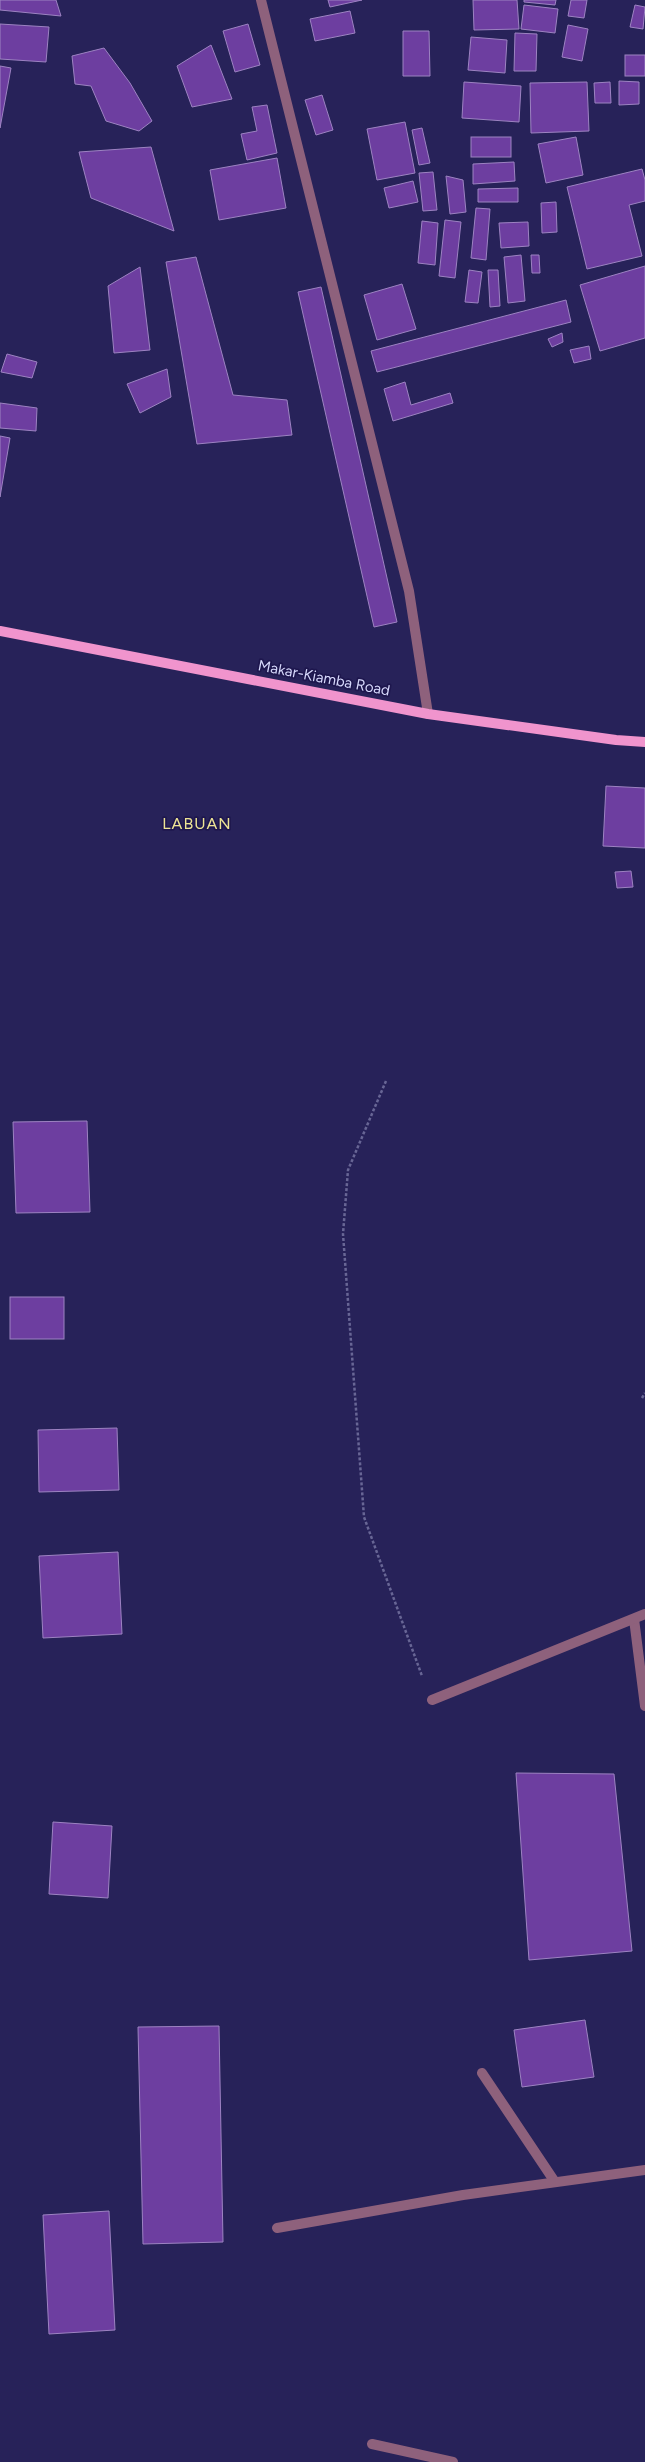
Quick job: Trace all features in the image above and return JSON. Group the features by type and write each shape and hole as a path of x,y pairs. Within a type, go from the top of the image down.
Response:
{"main road":[{"name":"Makar-Kiamba Road","path":"0,631 428,714 616,740 645,742"}],"street":[{"path":"261,0 409,591 428,714"},
{"path":"432,1700 645,1614"},
{"path":"634,1619 645,1706"},
{"path":"482,2073 555,2182"},
{"path":"277,2228 463,2195 645,2170"},
{"path":"372,2444 453,2462"}],"path":[{"path":"386,1081 348,1170 343,1234 363,1501 367,1525 432,1700"},
{"path":"642,1398 645,1393"}],"building":[{"path":"0,0 56,0 61,16 0,10"},
{"path":"328,0 362,0 330,7"},
{"path":"473,0 517,0 519,29 474,30"},
{"path":"524,0 556,0 555,5 524,2"},
{"path":"571,0 587,0 584,18 568,16"},
{"path":"524,5 558,9 555,33 521,29"},
{"path":"635,5 645,7 643,29 630,27"},
{"path":"350,11 355,33 315,41 310,19"},
{"path":"0,24 49,27 46,62 0,59"},
{"path":"248,24 260,65 235,72 223,31"},
{"path":"568,25 588,29 582,61 562,57"},
{"path":"403,31 429,31 430,76 403,76"},
{"path":"515,33 537,34 536,71 514,71"},
{"path":"471,37 507,40 505,73 468,70"},
{"path":"211,45 232,99 192,107 177,66"},
{"path":"104,48 130,83 152,121 139,131 106,121 91,86 75,84 72,56"},
{"path":"625,55 645,55 645,76 625,76"},
{"path":"0,66 11,68 0,128"},
{"path":"619,81 639,82 639,104 619,105"},
{"path":"464,82 521,86 519,122 462,118"},
{"path":"587,82 589,131 531,133 530,83"},
{"path":"610,82 611,103 595,103 594,83"},
{"path":"322,95 333,130 316,135 305,100"},
{"path":"267,105 277,153 247,160 241,134 257,131 252,107"},
{"path":"405,122 415,173 377,180 367,129"},
{"path":"422,128 430,163 419,165 412,130"},
{"path":"471,137 511,137 511,157 471,157"},
{"path":"576,137 583,175 546,183 538,144"},
{"path":"151,147 174,231 91,198 79,152"},
{"path":"277,158 286,208 219,220 210,170"},
{"path":"514,162 515,181 473,184 473,164"},
{"path":"642,169 645,180 645,201 629,205 642,256 587,269 567,187"},
{"path":"433,172 437,210 423,211 419,173"},
{"path":"446,176 463,180 466,212 450,214"},
{"path":"413,181 418,202 389,208 384,188"},
{"path":"518,188 518,202 478,202 478,189"},
{"path":"556,202 557,232 542,233 541,203"},
{"path":"476,208 490,209 486,260 471,258"},
{"path":"445,220 461,222 455,278 439,276"},
{"path":"422,221 438,223 435,265 418,263"},
{"path":"528,222 529,246 501,248 499,223"},
{"path":"521,255 525,301 508,303 504,257"},
{"path":"531,255 539,255 540,273 532,273"},
{"path":"196,257 233,395 287,400 292,435 197,444 166,262"},
{"path":"645,266 645,338 600,351 580,285"},
{"path":"140,267 150,350 114,353 108,286"},
{"path":"469,270 482,272 478,303 465,302"},
{"path":"488,270 498,270 500,306 490,307"},
{"path":"402,284 416,329 377,340 364,295"},
{"path":"321,287 397,622 374,627 298,292"},
{"path":"566,300 571,322 377,372 371,351"},
{"path":"562,333 563,342 552,347 548,339"},
{"path":"589,346 591,359 574,363 570,350"},
{"path":"7,354 37,362 32,378 1,372"},
{"path":"167,369 171,397 140,413 127,384"},
{"path":"405,382 411,405 450,393 453,403 393,421 384,389"},
{"path":"0,403 37,408 36,431 0,428"},
{"path":"0,436 10,438 0,497"},
{"path":"606,786 645,788 645,848 603,846"},
{"path":"631,871 633,887 617,888 615,872"},
{"path":"87,1121 90,1212 16,1213 13,1122"},
{"path":"10,1297 64,1297 64,1339 10,1339"},
{"path":"117,1428 119,1490 39,1492 38,1430"},
{"path":"118,1552 122,1634 43,1638 39,1556"},
{"path":"516,1773 614,1774 632,1951 529,1960"},
{"path":"53,1822 112,1826 108,1898 49,1894"},
{"path":"585,2020 594,2077 522,2087 514,2030"},
{"path":"219,2026 223,2242 143,2244 138,2027"},
{"path":"109,2211 115,2330 49,2334 43,2215"}],"district":[{"name":"LABUAN","path":"197,823"}]}
